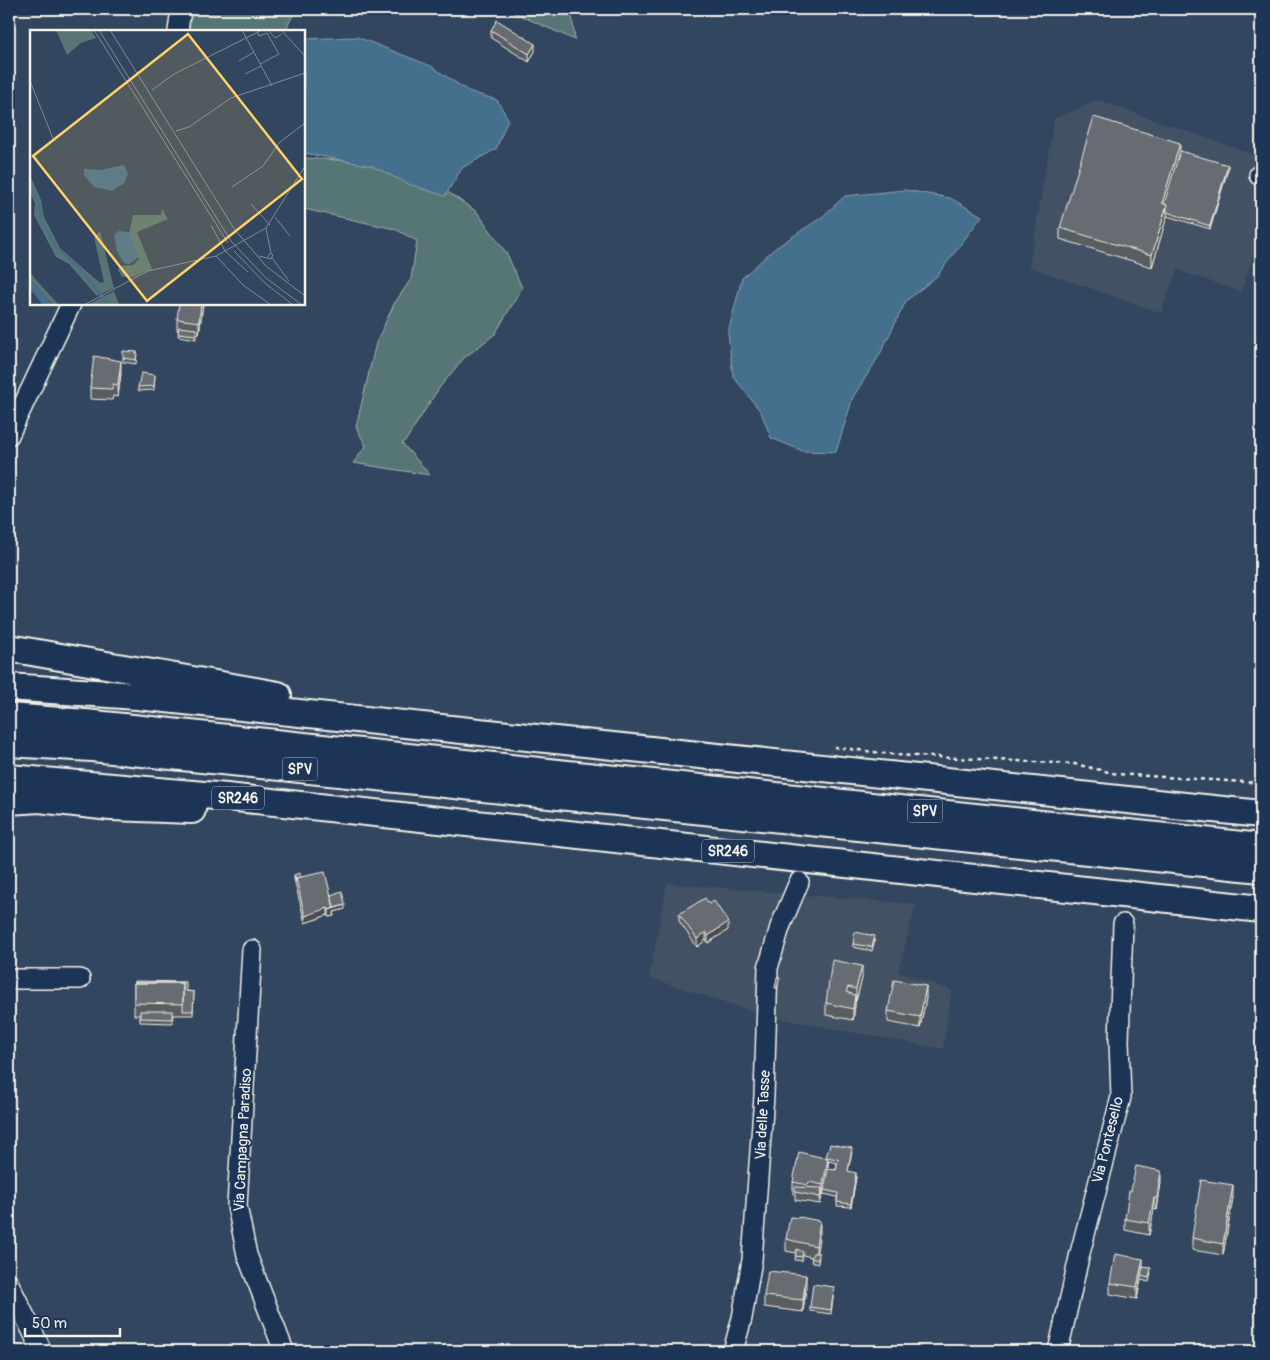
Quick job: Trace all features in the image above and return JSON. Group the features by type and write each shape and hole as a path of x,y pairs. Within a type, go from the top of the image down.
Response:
{"highway":[{"path":"9,648 381,712 481,732"},
{"path":"9,687 137,696 1261,814"},
{"name":"SPV","path":"9,717 84,723 1261,847"},
{"name":"SPV","path":"9,743 92,748 241,762 1261,870"},
{"name":"SR246","path":"9,778 207,795 1261,909"},
{"path":"9,801 39,799 111,807 282,814 373,823 467,824"}],"street":[{"path":"178,30 181,9"},
{"path":"9,435 71,305"},
{"name":"Via delle Tasse","path":"732,1351 742,1318 752,1260 764,1096 768,968 780,927 799,882"},
{"name":"Via Pontesello","path":"1058,1351 1066,1307 1121,1097 1118,1041 1123,924"},
{"name":"Via Campagna Paradiso","path":"252,950 238,1206 246,1255 284,1351"},
{"path":"9,979 80,979"},
{"path":"9,1284 42,1351"}],"path":[{"path":"834,748 896,755 1075,764 1117,774 1261,783"}],"shaded area":[{"path":"1098,100 1261,157 1261,234 1241,292 1177,270 1161,313 1029,267 1054,119"},
{"path":"667,883 916,904 898,972 952,990 943,1049 775,1018 649,978"}],"green space":[{"path":"199,9 296,9 286,30 182,30"},
{"path":"506,9 571,9 575,40"},
{"path":"305,158 385,163 436,184 477,212 507,254 522,288 495,334 464,358 439,388 406,440 402,443 430,475 353,463 366,446 356,427 376,343 394,304 411,279 417,241 395,229 305,209"}],"water":[{"path":"357,37 431,66 468,91 497,100 508,119 496,149 462,168 445,196 408,184 372,166 305,153 305,39"},
{"path":"905,190 950,198 982,216 937,276 906,301 879,356 853,397 836,452 803,451 771,438 761,412 733,376 728,333 742,278 774,249 822,217 845,196"}],"building":[{"path":"497,20 535,44 529,54 491,30"},
{"path":"1094,117 1180,143 1162,203 1167,205 1152,255 1060,228"},
{"path":"1180,151 1228,165 1210,226 1167,212 1167,205 1164,204"},
{"path":"179,305 201,305 199,322 177,319"},
{"path":"179,327 196,329 196,335 178,333"},
{"path":"123,351 137,352 136,360 123,358"},
{"path":"94,356 121,361 118,385 113,384 112,389 90,388"},
{"path":"141,373 155,375 154,386 138,387"},
{"path":"325,872 334,908 329,910 328,908 305,916 296,878"},
{"path":"300,873 300,877 296,878 296,882 294,875"},
{"path":"342,891 345,905 334,908 331,895"},
{"path":"705,898 709,904 714,901 728,922 708,936 706,932 697,939 679,914"},
{"path":"855,932 875,936 872,947 853,944"},
{"path":"832,960 862,966 856,989 848,987 846,992 855,995 853,1009 826,1003"},
{"path":"777,977 780,978 777,988 775,988"},
{"path":"894,980 926,986 920,1017 888,1011"},
{"path":"135,981 186,982 186,991 194,992 193,1011 183,1011 183,983 135,983"},
{"path":"134,983 183,983 183,1004 134,1003"},
{"path":"140,1011 173,1011 172,1019 140,1018"},
{"path":"830,1144 852,1148 848,1171 856,1173 851,1204 837,1202 838,1193 824,1190 828,1169 836,1170 838,1159 826,1157"},
{"path":"799,1152 828,1159 823,1185 809,1182 808,1185 793,1182"},
{"path":"1136,1166 1161,1171 1157,1198 1154,1198 1149,1223 1125,1219 1129,1191 1131,1191"},
{"path":"1201,1180 1233,1185 1223,1244 1192,1238"},
{"path":"795,1187 822,1188 820,1197 795,1192"},
{"path":"790,1217 820,1221 816,1246 786,1239"},
{"path":"797,1249 803,1252 802,1257 795,1256"},
{"path":"813,1253 819,1253 818,1260 811,1258"},
{"path":"1115,1254 1143,1259 1137,1287 1110,1283"},
{"path":"1143,1267 1151,1268 1149,1278 1141,1276"},
{"path":"768,1271 806,1275 803,1300 764,1296"},
{"path":"813,1284 834,1287 831,1310 810,1307"}]}
